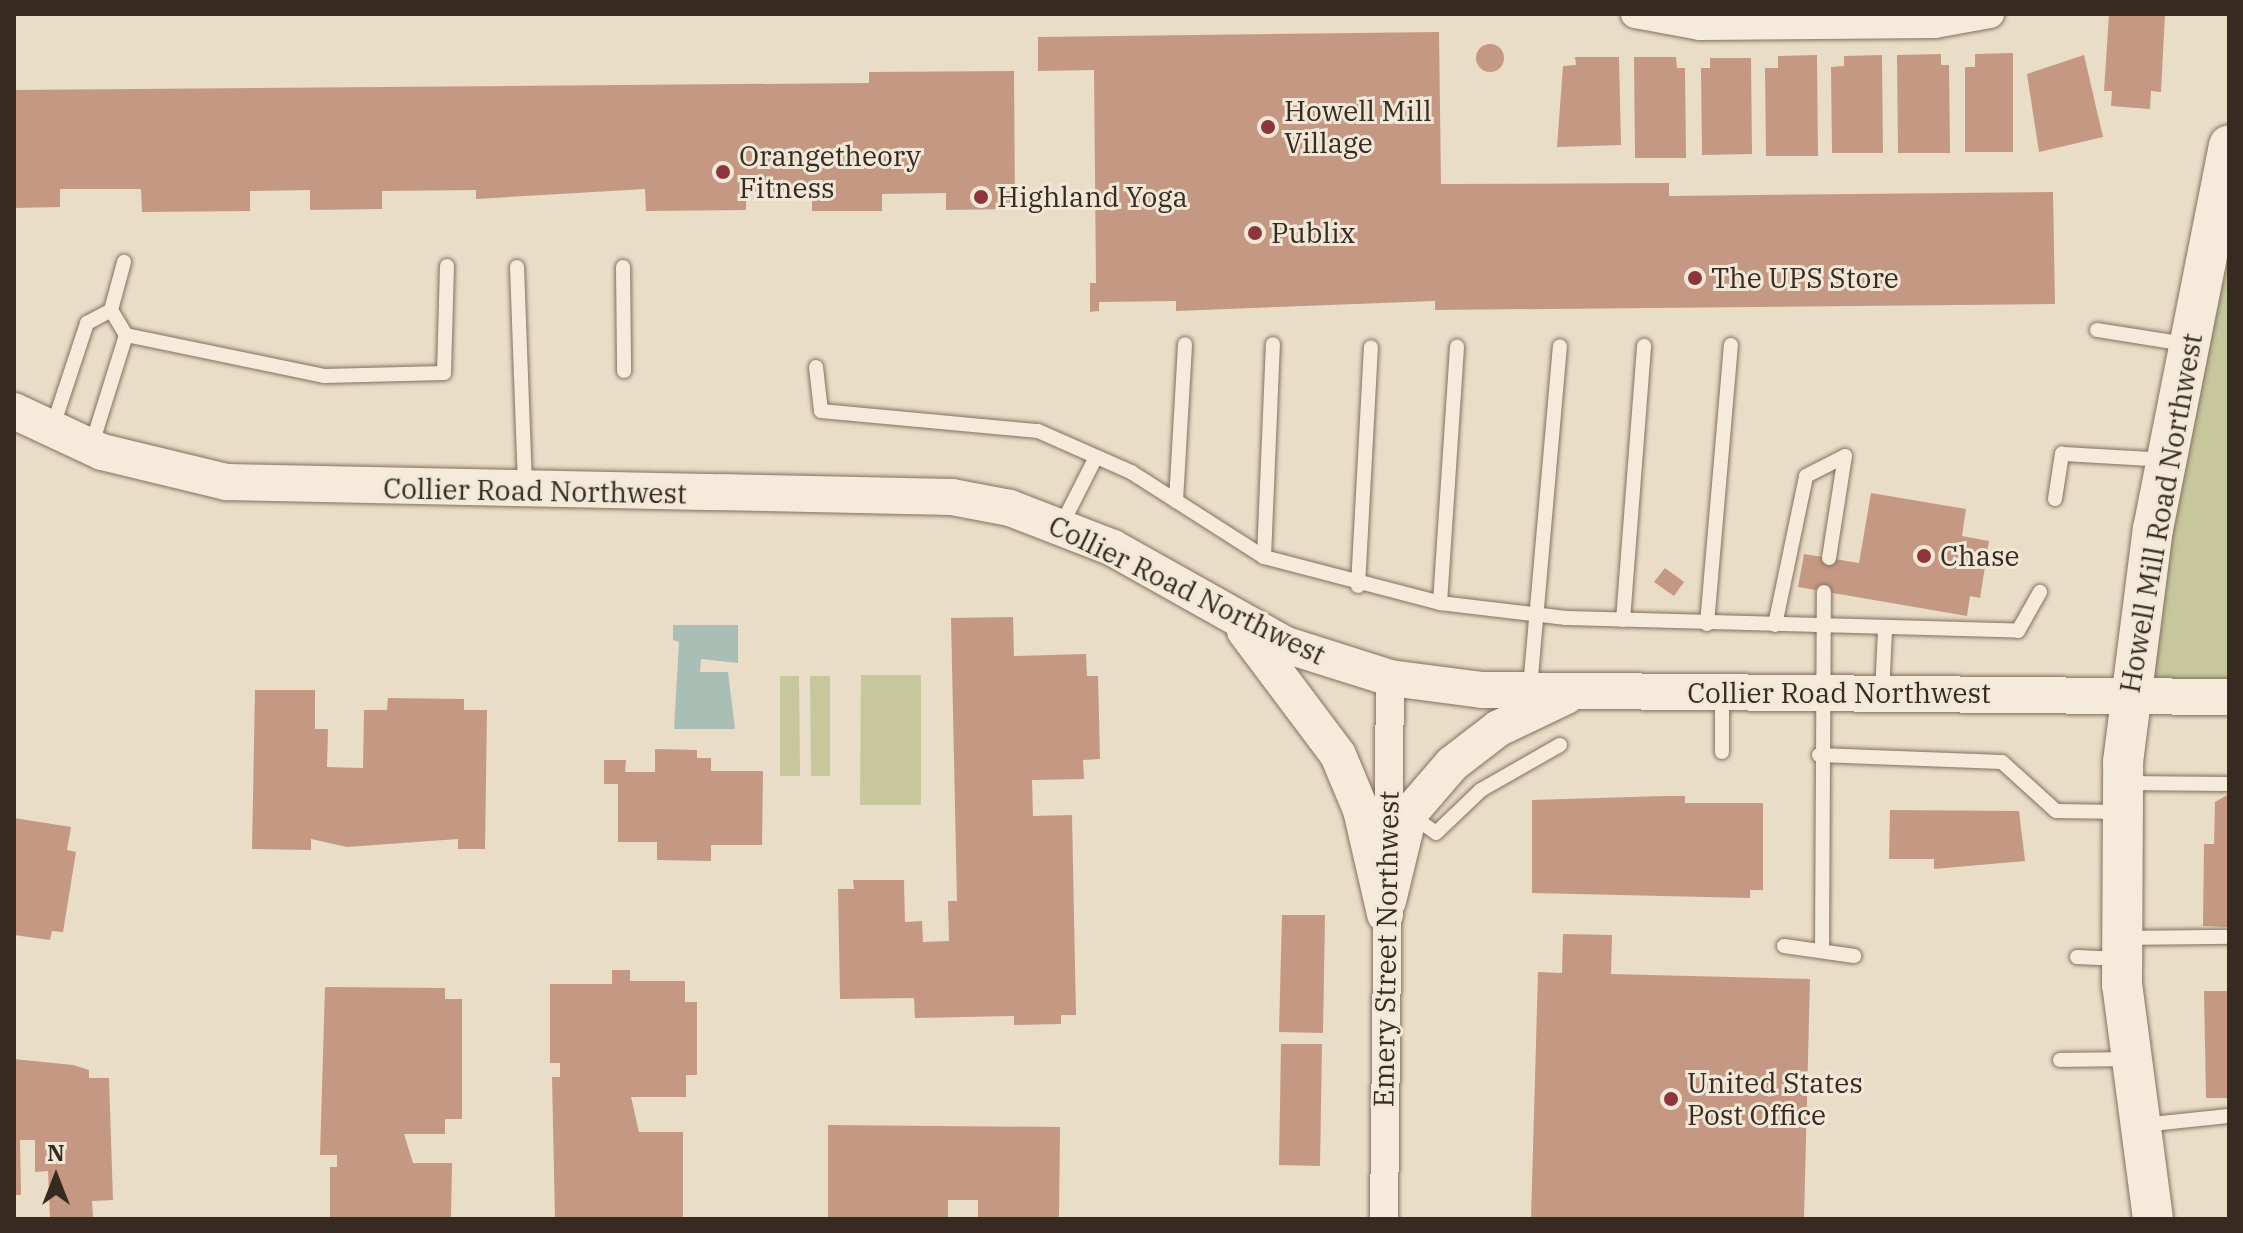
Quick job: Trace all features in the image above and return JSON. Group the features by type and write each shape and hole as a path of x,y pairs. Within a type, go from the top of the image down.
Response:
{"main road":[{"name":"Howell Mill Road Northwest","path":"2153,1219 2128,1059 2122,948 2123,798 2129,696 2167,460 2229,145"}],"street":[{"path":"1635,14 1715,26 1935,24 1990,14"},
{"name":"Collier Road Northwest","path":"14,411 91,447 226,482 952,497 1062,524 1286,645 1390,678 1530,691 2229,697"},
{"path":"1231,615 1298,693 1338,755 1361,810 1385,914"},
{"name":"Emery Street Northwest","path":"1384,1219 1390,678"},
{"path":"1385,914 1409,814 1452,764 1499,728 1576,692"}],"lane":[{"path":"124,262 111,310 126,335 324,376 444,373 447,266"},
{"path":"517,267 525,490"},
{"path":"623,267 624,371"},
{"path":"52,430 87,323 111,310"},
{"path":"2097,330 2190,345"},
{"path":"91,447 126,335"},
{"path":"1176,501 1185,344"},
{"path":"1264,557 1273,344"},
{"path":"1707,624 1731,345"},
{"path":"1530,691 1560,346"},
{"path":"1623,620 1644,346"},
{"path":"1358,586 1371,347"},
{"path":"1440,603 1457,347"},
{"path":"816,367 821,411 1038,431 1096,457 1176,501 1264,557 1358,586 1440,603 1623,620 1819,625 1885,630 2018,631 2040,592"},
{"path":"2055,499 2062,454 2167,460"},
{"path":"1775,625 1806,476 1845,456 1829,558"},
{"path":"1062,524 1096,457"},
{"path":"1822,951 1818,693 1819,625 1824,592"},
{"path":"1882,694 1885,630"},
{"path":"1722,693 1722,752"},
{"path":"1409,814 1436,833 1481,790 1560,745"},
{"path":"1819,755 2002,762 2056,811 2123,798 2229,784"},
{"path":"2077,957 2122,948 2229,937"},
{"path":"1784,946 1854,956"},
{"path":"2060,1060 2128,1059"},
{"path":"2138,1125 2229,1116"}],"green space":[{"path":"2229,153 2229,697 2129,696"},
{"path":"861,675 921,675 921,805 860,805"},
{"path":"780,676 799,676 800,776 780,776"},
{"path":"810,676 830,676 830,776 811,776"}],"shaded area":[{"path":"673,625 738,625 738,663 701,659 700,672 728,672 735,729 674,729 679,642 673,640"}],"building":[{"path":"2109,14 2165,14 2161,92 2151,91 2150,109 2111,106 2112,91 2104,91"},
{"name":"Howell Mill Village","path":"1439,32 1441,184 1669,183 1669,196 2053,192 2055,304 1435,310 1435,301 1176,311 1176,301 1099,302 1099,311 1090,312 1090,283 1096,283 1094,70 1038,71 1038,37"},
{"path":"1490,44 1500,48 1504,58 1500,68 1490,72 1480,68 1476,58 1480,48"},
{"path":"2013,53 2013,152 1965,152 1965,67 1975,67 1975,54"},
{"path":"1941,54 1941,65 1949,65 1950,153 1898,153 1897,55"},
{"path":"1817,55 1818,156 1766,156 1765,68 1778,68 1778,56"},
{"path":"1882,55 1883,153 1832,153 1831,67 1844,66 1844,56"},
{"path":"2084,55 2103,137 2039,152 2027,74"},
{"path":"1575,57 1619,57 1621,145 1557,147 1563,66 1576,65"},
{"path":"1634,57 1676,57 1677,68 1685,68 1686,158 1635,158"},
{"path":"1710,58 1751,58 1752,154 1702,155 1701,68 1710,68"},
{"path":"1014,71 1015,209 946,210 946,193 882,194 882,211 812,211 812,191 746,192 746,210 646,211 645,189 476,199 476,190 382,191 382,209 310,210 310,190 250,191 250,211 142,212 141,189 60,189 60,207 14,208 14,90 869,83 869,72"},
{"name":"Chase","path":"1871,493 1966,509 1962,536 1989,541 1980,598 1970,596 1967,616 1798,587 1804,554 1859,563"},
{"path":"1665,568 1684,582 1674,596 1654,582"},
{"path":"1013,617 1014,656 1086,654 1087,676 1098,676 1100,759 1083,760 1084,779 1032,780 1033,816 1072,815 1076,1015 1061,1015 1061,1024 1014,1025 1014,1016 915,1018 914,998 840,999 838,889 854,889 853,880 904,880 905,922 922,921 923,942 949,941 948,901 957,901 951,618"},
{"path":"255,690 315,690 315,729 328,729 327,767 363,768 364,710 387,710 388,698 464,699 464,710 487,710 485,849 458,849 458,839 347,847 311,839 311,850 252,849"},
{"path":"655,749 697,750 697,758 711,758 711,771 763,771 762,845 711,845 711,861 657,860 657,842 618,842 618,784 604,784 604,760 626,760 625,772 655,772"},
{"path":"2229,794 2229,927 2203,926 2204,844 2214,844 2215,802"},
{"path":"1685,796 1685,803 1763,803 1763,890 1750,890 1750,898 1532,893 1532,800"},
{"path":"1890,810 2019,811 2025,861 1934,869 1934,859 1889,859"},
{"path":"14,818 71,827 67,850 76,852 63,932 52,931 50,940 14,935"},
{"path":"1282,915 1325,915 1323,1033 1279,1032"},
{"name":"United States Post Office","path":"1563,934 1612,935 1611,974 1810,979 1804,1219 1531,1219 1538,972 1562,973"},
{"path":"612,970 630,970 630,981 685,981 685,1002 697,1002 697,1075 686,1075 686,1097 631,1097 639,1132 683,1132 683,1219 555,1219 552,1077 560,1077 560,1063 550,1063 550,984 612,984"},
{"path":"325,987 445,988 445,999 462,999 462,1119 445,1119 445,1134 404,1134 413,1163 452,1163 451,1219 330,1219 330,1167 337,1167 337,1155 320,1155"},
{"path":"2204,991 2229,991 2229,1098 2206,1098"},
{"path":"1281,1044 1322,1044 1320,1166 1279,1165"},
{"path":"14,1059 73,1065 89,1070 89,1078 109,1078 113,1200 92,1201 93,1218 50,1219 48,1171 35,1172 35,1140 20,1140 21,1195 14,1195"},
{"path":"828,1125 1060,1127 1059,1219 978,1219 978,1200 948,1200 948,1219 828,1219"}],"place":[{"name":"Howell Mill Village","path":"1268,127"},
{"name":"Orangetheory Fitness","path":"723,172"},
{"name":"Highland Yoga","path":"981,197"},
{"name":"Publix","path":"1255,233"},
{"name":"The UPS Store","path":"1695,278"},
{"name":"Chase","path":"1924,556"},
{"name":"United States Post Office","path":"1671,1099"}]}
